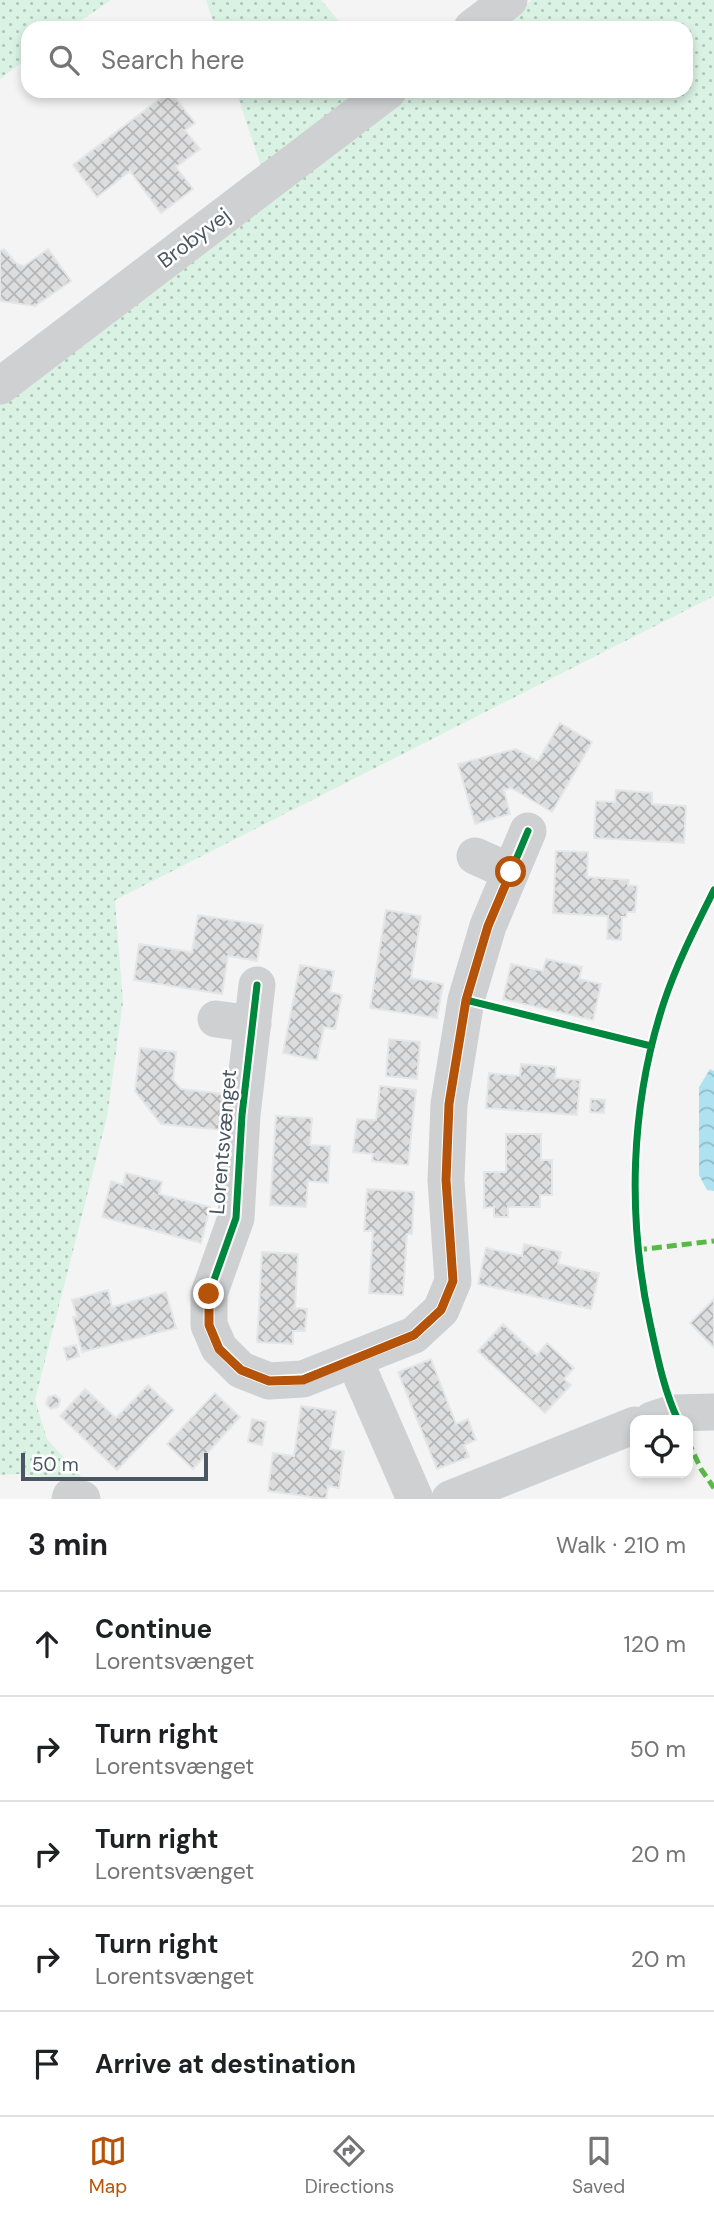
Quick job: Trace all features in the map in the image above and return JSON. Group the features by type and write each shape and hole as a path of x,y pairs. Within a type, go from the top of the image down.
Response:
{"street":[{"path":"481,21 509,0"},
{"name":"Brobyvej","path":"0,386 379,98"},
{"name":"Lorentsvænget","path":"257,985 242,1115 236,1218 209,1294 209,1325 219,1349 241,1370 269,1381 303,1380 414,1335 441,1310 453,1281 446,1180 449,1104 466,1000 488,926 528,831"},
{"path":"475,856 511,872"},
{"path":"216,1019 253,1024"},
{"path":"354,1359 415,1499"},
{"path":"668,1415 714,1412"},
{"path":"450,1499 630,1427"}],"green space":[{"path":"0,0 111,0 80,21 21,21 21,63 0,79"},
{"path":"206,0 321,0 339,21 213,21"},
{"path":"532,0 714,0 714,596 115,900 123,1002 107,1117 35,1400 47,1439 85,1481 19,1474 0,1475 0,404 403,98 693,98 693,21 504,21"},
{"path":"238,98 357,98 262,169"}],"water":[{"path":"710,1069 714,1071 714,1191 707,1190 699,1175 699,1087"}],"building":[{"path":"161,98 175,98 195,123 185,130 200,149 176,167 193,189 161,213 130,171 97,197 73,165"},
{"path":"4,249 17,264 24,266 48,249 71,281 35,306 0,301 0,251"},
{"path":"560,723 592,742 552,812 511,788 504,790 510,814 475,824 458,764 516,749 538,761"},
{"path":"616,790 652,793 652,804 686,806 684,843 594,838 596,801 615,802"},
{"path":"556,851 588,852 587,877 629,880 628,885 637,886 635,912 627,912 626,917 622,917 621,940 607,939 608,916 553,913"},
{"path":"386,910 421,916 411,978 443,984 437,1018 370,1008"},
{"path":"198,915 263,925 257,961 228,956 222,994 134,980 139,944 192,952"},
{"path":"546,959 582,967 579,979 601,984 593,1020 503,999 511,964 543,971"},
{"path":"300,965 334,971 330,992 342,995 335,1029 324,1027 317,1060 283,1053"},
{"path":"389,1039 420,1042 417,1079 386,1076"},
{"path":"140,1048 176,1052 173,1080 181,1089 225,1094 222,1130 161,1124 135,1091"},
{"path":"521,1064 556,1067 555,1078 580,1080 577,1115 486,1108 489,1073 520,1076"},
{"path":"380,1086 416,1090 408,1165 372,1161 373,1154 353,1152 357,1119 376,1120"},
{"path":"591,1099 605,1100 604,1113 590,1112"},
{"path":"276,1116 312,1118 310,1145 330,1146 328,1183 308,1181 306,1207 270,1205"},
{"path":"506,1134 541,1134 541,1160 552,1160 552,1195 540,1195 540,1207 508,1207 508,1217 494,1217 494,1207 484,1208 484,1172 506,1172"},
{"path":"126,1173 162,1182 159,1194 210,1207 201,1243 102,1217 111,1181 123,1185"},
{"path":"367,1189 414,1192 412,1234 407,1234 403,1295 369,1293 373,1231 364,1231"},
{"path":"524,1244 561,1252 558,1264 599,1273 591,1309 478,1284 486,1248 522,1256"},
{"path":"262,1252 298,1254 295,1308 307,1309 305,1331 293,1331 293,1344 257,1342"},
{"path":"108,1290 112,1307 166,1292 176,1328 82,1352 73,1317 77,1317 72,1300"},
{"path":"714,1299 714,1348 690,1323"},
{"path":"503,1324 537,1355 547,1343 574,1368 564,1379 571,1385 545,1413 478,1351"},
{"path":"76,1345 79,1356 67,1360 64,1348"},
{"path":"431,1359 456,1424 468,1419 476,1440 464,1445 469,1457 437,1469 398,1372"},
{"path":"148,1385 174,1410 117,1470 60,1416 85,1389 116,1418"},
{"path":"215,1393 240,1417 193,1469 167,1444"},
{"path":"55,1395 60,1400 58,1407 51,1409 46,1404 48,1397"},
{"path":"301,1406 336,1411 330,1449 344,1451 339,1488 328,1486 326,1499 268,1491 273,1453 294,1456"},
{"path":"252,1419 266,1422 262,1445 248,1442"}],"marked path":[{"path":"637,1250 714,1241"},
{"path":"693,1452 714,1488"}],"cycle path":[{"path":"257,985 242,1115 236,1218 209,1294 209,1325 219,1348 241,1370 269,1381 303,1379 414,1335 441,1310 453,1281 446,1180 449,1104 466,1000 488,926 528,831"},
{"path":"676,1415 661,1373 643,1283 635,1202 636,1161 644,1081 664,1002 687,945 714,890"},
{"path":"466,1000 651,1046"}],"route":[{"path":"209,1294 209,1325 219,1349 241,1370 269,1381 303,1380 414,1335 441,1310 453,1281 446,1180 449,1104 466,1000 488,926 511,872"}]}
